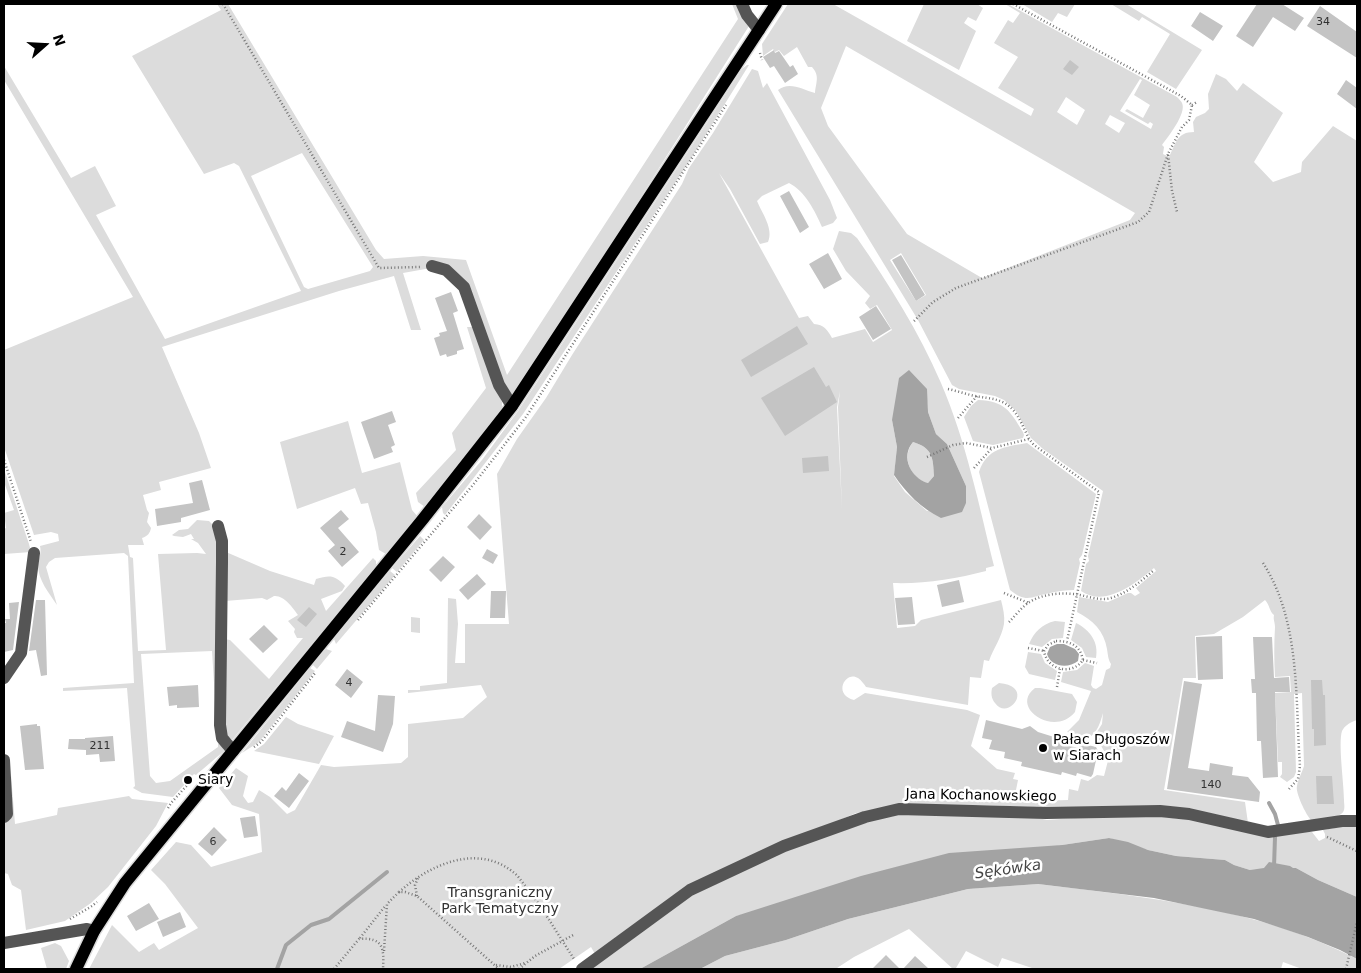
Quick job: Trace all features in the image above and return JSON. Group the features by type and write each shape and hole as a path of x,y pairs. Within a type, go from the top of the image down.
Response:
{"main road":[{"path":"76,969 94,931 125,883 424,519 512,406 776,4"}],"street":[{"path":"742,4 747,15 759,30"},
{"path":"432,266 446,270 464,288 499,385 512,406"},
{"path":"218,526 222,541 220,725 222,738 233,751"},
{"path":"4,678 21,653 34,553"},
{"path":"4,760 7,814 4,817"},
{"name":"Jana Kochanowskiego","path":"579,965 690,890 784,846 865,817 899,809 1046,813 1160,811 1189,814 1268,832 1312,824 1342,821 1357,822"},
{"path":"4,943 86,929 94,931"}],"path":[{"path":"223,4 379,268 432,266"},
{"path":"1013,4 1181,96 1192,106"},
{"path":"755,57 759,50"},
{"path":"914,321 933,302 956,288 1138,222 1150,212 1168,154 1182,127 1189,120 1192,106 1198,102"},
{"path":"353,626 473,485 526,417 727,104"},
{"path":"1168,154 1172,191 1177,212"},
{"path":"948,389 1004,402 1014,412 1029,439 1041,451 1099,492 1067,641"},
{"path":"958,418 977,396"},
{"path":"927,457 953,445 966,443 992,448 1029,439"},
{"path":"974,468 992,448"},
{"path":"4,460 34,553"},
{"path":"1264,563 1273,578 1281,600 1293,658 1300,766 1298,779 1289,789"},
{"path":"1009,622 1029,603 1045,596 1059,593 1100,599 1110,598 1126,592 1153,571"},
{"path":"1004,593 1029,603"},
{"path":"1067,641 1076,646 1081,652 1083,660 1079,666 1070,669 1060,669 1051,665 1045,658 1044,651 1048,645 1067,641"},
{"path":"1028,648 1044,651"},
{"path":"1083,660 1097,663"},
{"path":"1056,687 1060,669"},
{"path":"249,751 261,742 316,672"},
{"path":"1066,736 1074,738"},
{"path":"167,811 171,803 195,777"},
{"path":"1312,824 1318,831 1332,840 1357,851"},
{"path":"334,969 387,904 418,877 434,867 458,860 478,858 496,862 517,876 544,911 579,965"},
{"path":"417,896 415,885 418,877"},
{"path":"399,892 417,896 499,969"},
{"path":"63,923 99,900"},
{"path":"383,969 387,904"},
{"path":"1346,969 1357,922"},
{"path":"519,969 575,934"},
{"path":"359,939 376,941 384,951"},
{"path":"495,965 511,967 528,962"}],"green space":[{"path":"217,4 228,4 376,250 384,259 423,256 466,260 507,375 738,19 732,4 738,4 749,26 576,299 512,395 506,391 465,284 431,268 403,273 421,330 411,330 394,276 339,291 162,347 199,433 211,468 159,482 161,490 143,495 149,513 147,522 151,530 142,538 144,545 128,545 130,557 133,558 138,651 166,650 158,554 206,554 198,543 191,539 194,539 191,534 183,537 172,535 179,530 188,529 197,520 209,521 216,528 217,731 212,651 141,654 150,776 156,783 170,781 218,747 218,743 223,745 224,751 196,775 192,776 189,774 182,781 185,784 173,797 142,793 133,788 135,786 127,688 63,691 63,688 134,683 128,556 124,553 55,558 49,562 46,567 57,605 42,581 38,565 41,552 40,546 59,541 58,534 51,532 34,535 4,447 4,350 133,297 4,80 4,66 71,178 95,166 116,206 96,215 165,339 301,291 239,166 234,163 204,174 132,56 221,10","holes":["302,153 373,267 370,271 308,289 304,287 251,176"]},
{"name":"Transgraniczny Park Tematyczny","path":"788,4 833,4 1031,116 1034,109 998,88 1018,57 994,43 1008,20 1013,23 1020,13 1005,4 1008,4 1177,97 1182,103 1182,113 1162,145 1164,147 1163,154 1169,157 1180,136 1188,132 1194,132 1193,122 1196,117 1209,109 1208,94 1216,74 1226,79 1237,91 1243,83 1283,113 1254,162 1273,182 1301,172 1302,162 1333,126 1357,141 1357,720 1345,727 1341,737 1344,810 1343,813 1334,817 1311,820 1299,798 1297,786 1304,766 1302,693 1294,694 1296,772 1294,777 1287,782 1280,777 1282,774 1282,762 1278,762 1275,693 1291,692 1290,676 1275,677 1274,615 1265,600 1243,617 1214,634 1195,636 1196,678 1183,678 1164,790 1245,802 1248,823 1149,816 1312,832 1319,841 1325,838 1323,830 1357,824 1357,897 1296,868 1250,870 1225,860 1176,856 1109,838 1062,845 736,916 640,969 589,969 599,961 591,947 559,969 89,969 112,925 139,952 154,943 159,950 198,928 165,884 151,870 176,842 191,845 211,867 262,852 259,814 232,805 219,788 236,768 248,776 243,796 248,803 253,802 259,790 270,797 287,814 295,810 321,765 334,767 401,763 408,757 408,724 463,718 487,697 481,685 408,693 408,690 420,690 420,686 447,683 448,598 456,599 458,624 455,663 465,663 465,624 509,624 497,474 517,439 546,398 682,184 689,168 752,69 758,71 763,88 767,83 830,200 837,218 833,223 822,227 805,196 789,183 762,196 757,201 770,232 768,242 760,244 730,189 719,173 799,318 808,316 814,324 825,328 832,338 865,329 873,342 892,330 877,305 870,309 865,303 870,296 846,271 833,249 839,231 851,233 857,238 881,273 923,345 950,405 971,473 994,566 986,568 986,571 952,579 916,583 893,583 897,628 915,626 921,620 1001,600 1004,612 1004,624 1001,634 989,661 984,660 981,678 970,677 968,705 866,687 859,679 853,676 849,677 843,684 844,693 847,697 854,700 865,693 967,710 980,715 971,746 997,769 1015,773 1013,779 1018,780 1015,795 1036,801 1068,800 1069,789 1078,791 1081,779 1088,781 1097,775 1104,776 1110,753 1104,751 1095,735 1102,724 1103,713 1097,730 1089,738 1067,732 1079,720 1091,691 1061,682 1063,672 1077,670 1085,663 1094,666 1091,685 1096,689 1102,685 1106,670 1110,668 1111,664 1106,643 1100,631 1093,622 1077,612 1079,597 1108,602 1128,593 1135,596 1140,593 1136,588 1156,571 1154,568 1120,592 1110,595 1090,596 1081,591 1103,491 1043,449 1031,438 1016,411 1004,400 995,396 959,389 952,385 918,320 778,90 782,87 791,86 815,93 816,73 812,67 808,67 797,47 784,56 779,50 775,52 773,49 763,56 762,44","holes":["846,46 1135,213 1130,220 982,278 907,234 828,126 821,108","1140,79 1142,80 1134,95 1150,105 1143,118 1127,109 1125,111 1148,124 1150,122 1153,124 1151,129 1120,111","1066,97 1085,110 1077,125 1057,112","1110,115 1125,123 1119,133 1105,124","901,253 926,295 916,301 890,260","926,389 928,412 936,434 947,444 966,486 966,503 927,511 905,492 894,476 897,447 892,420","840,391 838,407 842,510 837,407","979,805 1130,814 1047,820 1025,815 900,812 817,830 856,813 878,810"]},
{"path":"924,4 977,4 983,8 976,21 968,17 964,23 976,31 959,70 907,41"},
{"path":"1022,4 1075,4 1067,17 1058,13 1052,22"},
{"path":"1111,4 1126,4 1202,50 1176,89 1147,72 1170,34 1142,17 1139,21"},
{"path":"749,65 690,160 523,414 445,515 442,507 482,460 518,411 742,69"},
{"path":"467,327 476,327 502,402 502,409 425,507 418,502 416,493 456,450 452,433 486,388"},
{"path":"978,400 995,402 1006,408 1023,432 1023,438 993,445 973,441 964,417 971,406"},
{"path":"348,421 362,473 400,462 412,510 418,517 386,554 379,550 368,503 361,504 355,488 297,509 280,442"},
{"path":"913,442 925,447 931,454 934,476 928,483 916,477 909,466 909,448"},
{"path":"1027,443 1096,494 1082,555 1079,559 1080,563 1074,590 1059,591 1030,598 1021,597 1010,590 979,472 982,464 992,453 1004,448"},
{"path":"4,469 31,552 4,554 4,529 6,528 4,513 14,510 4,482"},
{"path":"420,536 424,540 397,572 392,568"},
{"path":"226,552 270,571 314,585 316,579 332,577 338,580 345,586 342,591 321,599 326,611 373,558 376,561 376,566 232,740 226,735 224,639 230,640 269,679 303,638 297,638 294,632 295,629 288,621 298,615 288,602 278,596 267,600 262,598 225,601"},
{"path":"390,571 395,575 336,644 335,636"},
{"path":"411,617 420,618 420,633 411,632"},
{"path":"1055,621 1065,622 1063,638 1052,639 1042,647 1029,644 1039,629"},
{"path":"1076,623 1089,633 1095,642 1096,658 1086,657 1082,648 1071,640"},
{"path":"326,649 332,651 317,669 312,664"},
{"path":"1028,652 1041,654 1045,663 1057,671 1055,680 1029,674 1025,667"},
{"path":"310,668 315,671 259,742 242,753"},
{"path":"999,683 1016,690 1016,701 1012,706 1000,708 995,703 991,694 992,688"},
{"path":"1035,688 1072,694 1077,702 1075,712 1066,719 1056,722 1046,721 1037,717 1027,703 1028,696"},
{"path":"286,717 298,724 334,736 319,764 254,751 264,744"},
{"path":"11,775 15,824 57,815 58,808 129,796 132,799 168,803 156,826 108,887 91,903 65,921 26,930 21,890 12,885 8,874 4,873 4,823 7,821"},
{"path":"1038,884 1161,900 1241,916 1320,942 1357,959 1357,969 1302,969 1283,962 1281,969 1035,969 1002,958 998,967 966,951 956,968 958,969 953,969 909,929 854,957 837,969 700,969 725,956 786,940 848,919 968,889"},
{"path":"55,943 61,946 69,961 66,969 47,969 41,948"}],"water":[{"path":"909,370 927,389 928,412 936,434 947,444 966,486 966,503 962,512 941,518 915,500 894,475 897,447 892,420 899,378","holes":["913,442 920,444 931,454 934,476 928,483 917,477 909,466 907,454 909,448"]},
{"path":"1064,644 1075,649 1079,654 1078,661 1074,664 1065,666 1056,664 1052,662 1047,654 1050,647"},
{"name":"Sękówka","path":"1109,838 1176,856 1225,860 1250,870 1264,868 1269,862 1290,866 1357,897 1357,959 1308,937 1254,919 1154,898 1038,884 968,889 848,919 786,940 725,956 700,969 640,969 736,916 861,876 949,853 1062,845"}],"building":[{"path":"1257,4 1282,4 1304,18 1295,31 1273,17 1253,47 1236,36"},
{"path":"1320,6 1357,32 1357,58 1307,26"},
{"path":"1200,12 1223,26 1213,41 1191,26"},
{"path":"774,50 775,53 779,51 790,67 793,65 798,74 785,83 774,66 770,68 763,57"},
{"path":"1070,60 1079,67 1072,75 1063,69"},
{"path":"1346,80 1357,88 1357,109 1337,94"},
{"path":"789,191 809,227 800,233 780,196"},
{"path":"828,253 842,279 824,289 809,264"},
{"path":"901,255 925,295 916,301 892,260"},
{"path":"451,292 458,311 453,313 464,349 457,351 457,354 447,357 446,354 440,356 434,338 440,336 439,333 447,331 435,298"},
{"path":"876,306 891,329 873,340 859,317"},
{"path":"797,326 808,344 751,377 741,360"},
{"path":"814,367 826,387 829,385 837,402 785,436 761,398"},
{"path":"392,411 396,422 388,425 395,445 391,447 393,452 374,459 361,422"},
{"path":"828,456 829,471 803,473 802,458"},
{"path":"202,480 210,510 181,518 181,522 157,526 155,509 193,503 189,483"},
{"path":"341,510 349,519 338,528 359,552 342,567 328,551 335,545 320,528"},
{"path":"479,514 492,527 480,540 467,527"},
{"path":"487,549 498,555 493,564 482,558"},
{"path":"443,556 455,567 441,582 429,570"},
{"path":"477,574 486,584 468,600 459,590"},
{"path":"959,580 964,602 942,607 937,585"},
{"path":"491,591 506,591 505,618 490,618"},
{"path":"912,597 915,624 898,625 895,598"},
{"path":"36,600 45,600 47,675 41,676 36,650 29,651"},
{"path":"19,602 13,650 4,652 4,623 6,623 5,619 10,619 9,603"},
{"path":"309,607 317,614 306,627 297,620"},
{"path":"264,625 278,639 263,653 249,639"},
{"path":"1222,636 1223,679 1198,680 1196,637"},
{"path":"1253,637 1272,637 1274,678 1289,677 1290,692 1275,692 1278,777 1263,778 1261,741 1257,741 1256,693 1252,693 1251,679 1255,679"},
{"path":"347,669 363,682 351,698 335,685"},
{"path":"1311,680 1322,680 1323,695 1325,695 1326,745 1314,746"},
{"path":"1184,681 1202,684 1188,768 1209,771 1210,763 1233,767 1232,775 1248,777 1260,792 1259,802 1167,789"},
{"path":"198,685 199,707 177,708 177,705 169,706 167,687"},
{"path":"378,695 395,696 393,724 383,752 341,737 347,721 375,731"},
{"name":"Pałac Długoszów w Siarach","path":"986,720 1022,729 1030,726 1038,732 1054,737 1053,740 1077,748 1084,744 1096,747 1098,751 1093,774 1091,777 1077,773 1076,776 1062,772 1061,775 1021,766 1022,762 1004,758 1005,752 989,749 992,740 982,738"},
{"path":"37,724 37,726 40,726 44,769 25,770 20,726"},
{"path":"113,736 115,761 100,762 99,754 86,755 86,750 68,749 69,739"},
{"path":"299,773 309,781 289,808 274,796 282,787 286,791"},
{"path":"1316,776 1332,776 1334,804 1317,804"},
{"path":"255,816 258,836 244,838 240,818"},
{"path":"214,827 227,840 212,856 198,844"},
{"path":"149,903 159,919 136,931 127,916"},
{"path":"180,912 186,927 163,937 157,922"},
{"path":"886,955 900,969 872,969"},
{"path":"915,956 929,969 903,969"}],"waterway":[{"path":"1269,803 1278,825"},
{"path":"1274,867 1275,837"},
{"path":"277,969 286,945 311,925 329,919 387,872"}],"place":[{"name":"Pałac Długoszów w Siarach","path":"1043,748"},
{"name":"Siary","path":"188,780"}]}
